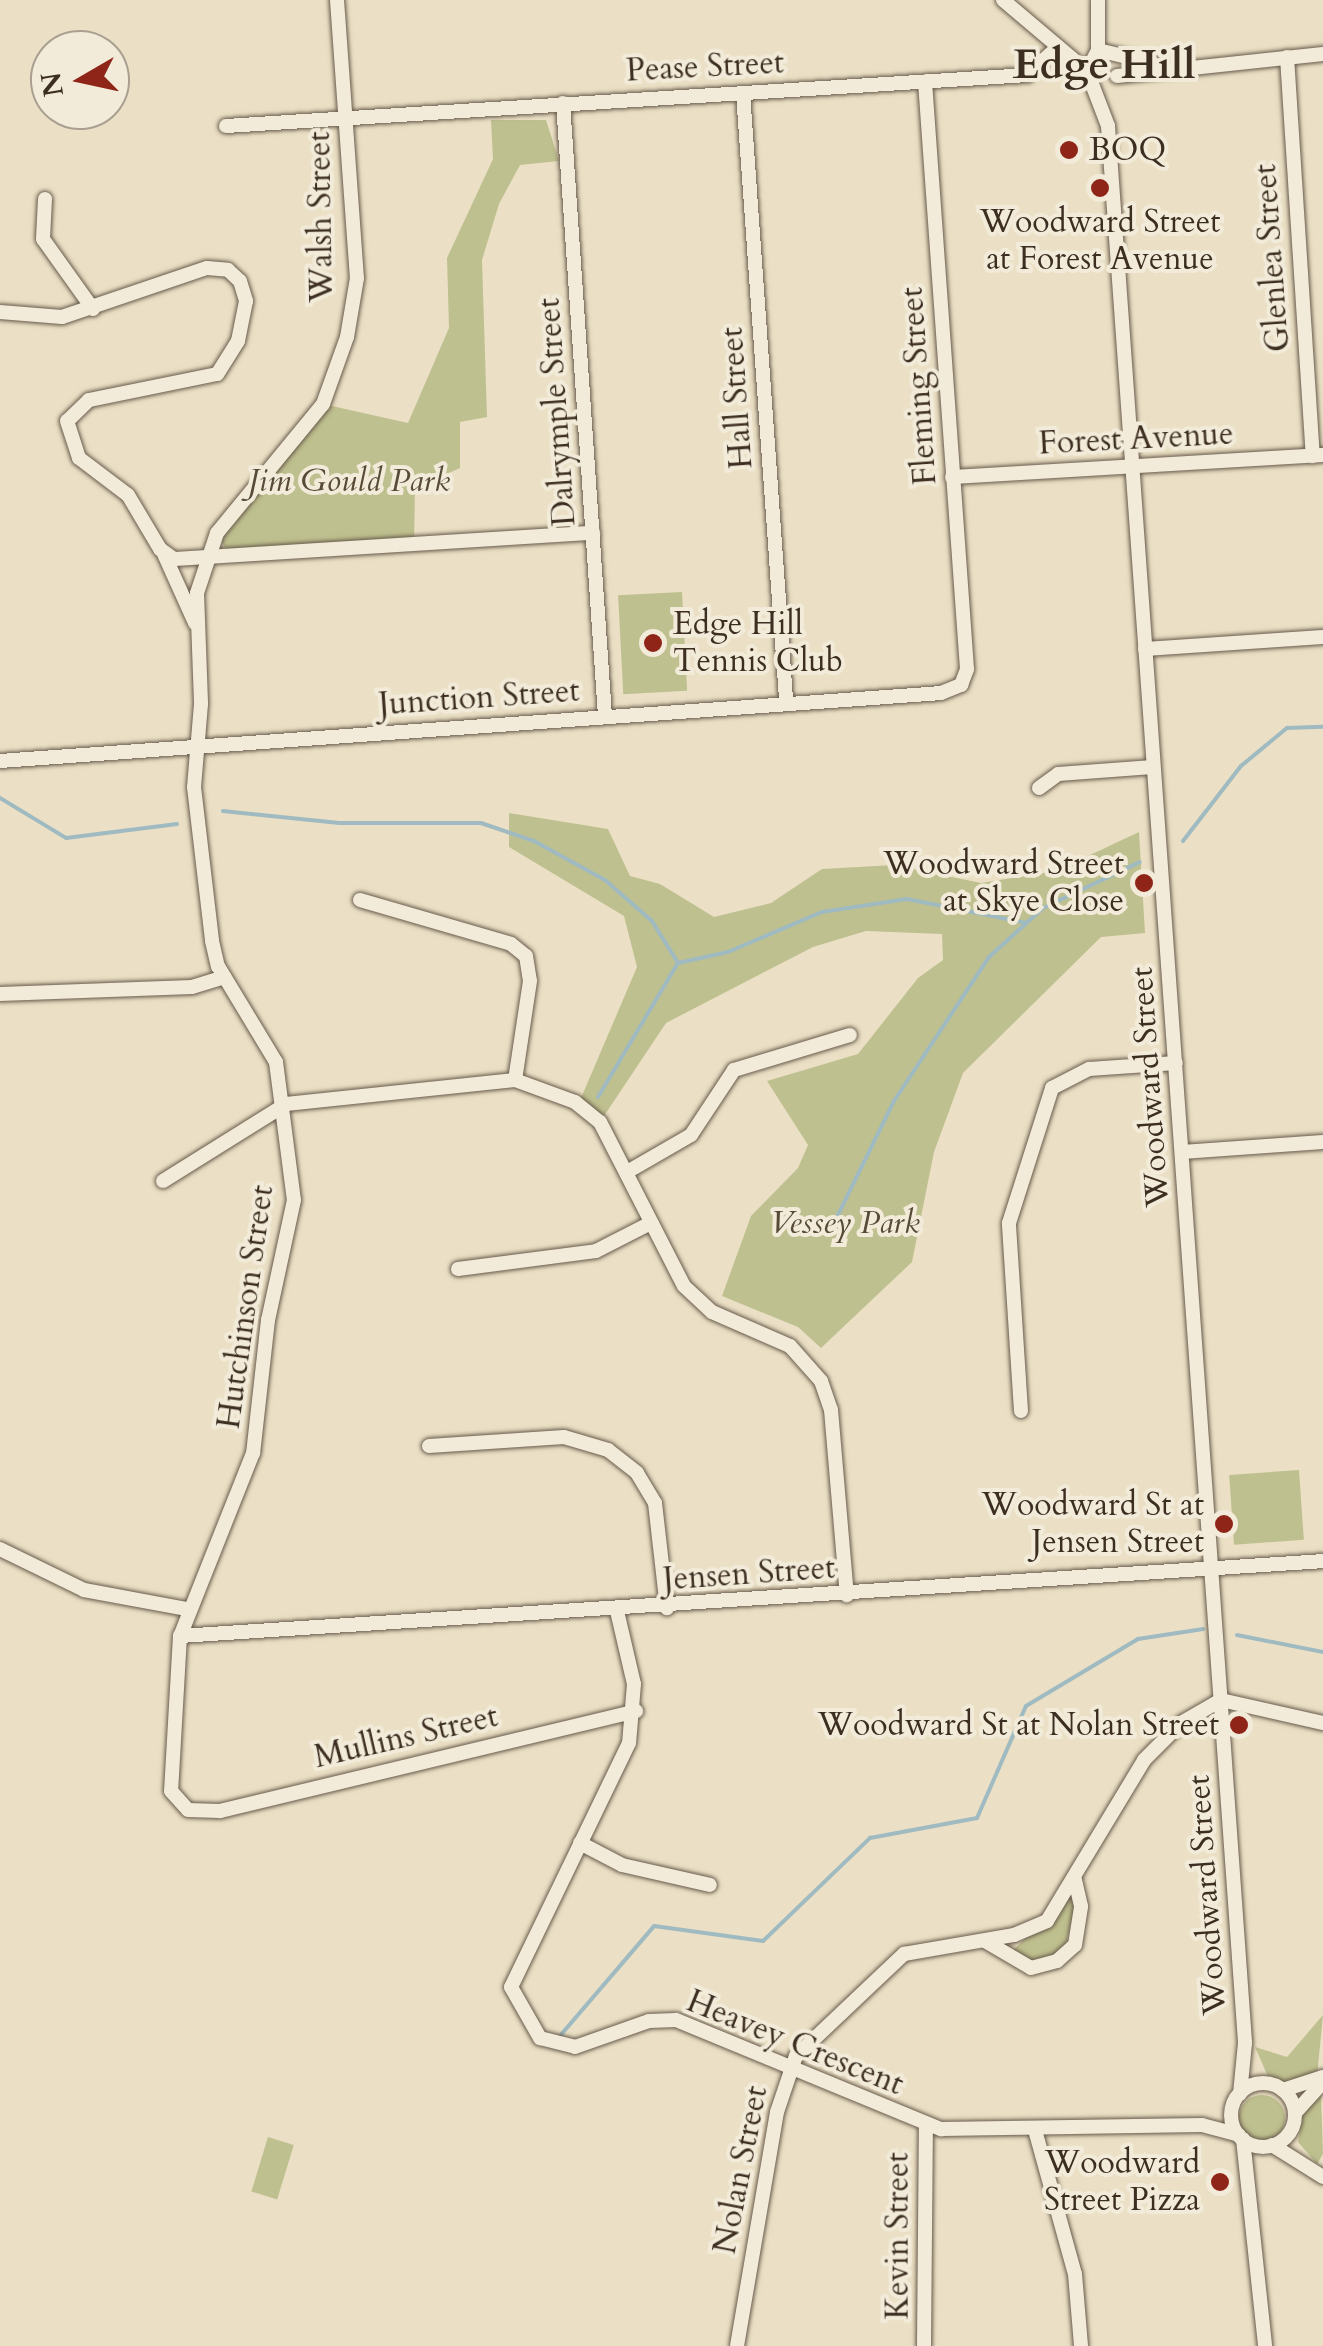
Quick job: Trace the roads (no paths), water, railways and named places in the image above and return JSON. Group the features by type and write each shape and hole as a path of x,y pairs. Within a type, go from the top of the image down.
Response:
{"street":[{"name":"Walsh Street","path":"198,747 196,624 206,560 218,533 323,404 348,337 357,278 337,0"},
{"path":"1003,0 1090,76 1116,77 1165,66 1323,54"},
{"path":"1090,76 1096,51 1098,0"},
{"name":"Pease Street","path":"226,126 1027,75 1056,49"},
{"path":"1056,49 1096,51 1165,66"},
{"name":"Glenlea Street","path":"1286,56 1318,455"},
{"name":"Woodward Street","path":"1118,57 1108,126 1245,2043 1238,2097"},
{"name":"Woodward Street","path":"1090,76 1108,126"},
{"name":"Fleming Street","path":"925,81 967,669 961,685"},
{"name":"Hall Street","path":"743,93 786,699"},
{"name":"Dalrymple Street","path":"563,104 605,716"},
{"path":"45,199 43,239 93,309"},
{"path":"0,312 50,318 93,309 206,268 234,274 244,291 238,341 217,374 90,400 68,421 78,458 134,502 164,554 196,624"},
{"name":"Forest Avenue","path":"952,477 1318,455"},
{"path":"164,554 206,560 592,533"},
{"path":"1145,650 1323,638"},
{"name":"Junction Street","path":"0,761 786,699 942,692 961,685"},
{"name":"Hutchinson Street","path":"188,1810 171,1792 180,1636 187,1609 253,1453 268,1320 294,1200 286,1104 276,1062 224,977 212,941 194,787 198,747"},
{"path":"1039,788 1058,774 1153,767"},
{"path":"360,900 511,944 526,956 530,981 515,1080"},
{"path":"0,994 192,987 224,977"},
{"path":"627,1172 691,1136 734,1070 850,1035"},
{"path":"1021,1411 1009,1223 1046,1101 1075,1072 1176,1063"},
{"path":"163,1182 286,1104 515,1080 589,1113 627,1172 650,1224 698,1301 790,1346 821,1381 831,1410 846,1596"},
{"path":"1182,1152 1323,1142"},
{"path":"458,1269 596,1251 650,1224"},
{"path":"429,1446 564,1438 608,1450 638,1473 656,1503 667,1608"},
{"path":"0,1548 84,1590 187,1609"},
{"name":"Jensen Street","path":"180,1636 667,1608 1323,1561"},
{"name":"Heavey Crescent","path":"616,1611 636,1711 615,1780 514,1971 513,1998 528,2027 552,2045 575,2047 649,2021 676,2020 926,2125 1036,2130 1202,2124 1241,2137"},
{"path":"1221,1700 1323,1723"},
{"name":"Nolan Street","path":"737,2346 789,2070 904,1954 985,1942 1048,1921 1160,1740 1221,1700"},
{"name":"Mullins Street","path":"188,1810 220,1811 636,1711"},
{"path":"580,1844 622,1866 710,1885"},
{"path":"985,1942 1031,1968 1057,1961 1075,1945 1075,1880"},
{"name":"Woodward Street","path":"1245,2043 1276,2087"},
{"path":"1202,2124 1238,2097 1323,2080"},
{"path":"1254,2182 1270,2146 1291,2130 1295,2113 1323,2080"},
{"path":"1276,2087 1295,2113"},
{"path":"1238,2097 1241,2137 1254,2182 1264,2346"},
{"name":"Kevin Street","path":"924,2346 926,2125"},
{"path":"1036,2130 1075,2274 1081,2346"},
{"path":"1291,2130 1317,2172"},
{"path":"1241,2137 1270,2146 1317,2172"}],"waterway":[{"path":"1183,841 1241,766 1287,728 1323,727"},
{"path":"0,798 66,838 177,824"},
{"path":"223,811 339,823 481,823 534,841 605,880 652,921 678,963"},
{"path":"833,1225 894,1101 989,957 1043,908 1140,862"},
{"path":"598,1097 678,963 728,952 822,912 907,899 1027,923"},
{"path":"559,2037 654,1926 763,1941 870,1838 977,1818 1026,1706 1138,1639 1203,1629"},
{"path":"1237,1635 1323,1652"}],"place":[{"name":"BOQ","path":"1069,150"},
{"name":"Woodward Street at Forest Avenue","path":"1100,188"},
{"name":"Edge Hill Tennis Club","path":"653,643"},
{"name":"Woodward Street at Skye Close","path":"1144,883"},
{"name":"Woodward St at Jensen Street","path":"1224,1524"},
{"name":"Woodward St at Nolan Street","path":"1239,1725"},
{"name":"Woodward Street Pizza","path":"1220,2182"}],"district":[{"name":"Edge Hill","path":"1104,65"}],"park label":[{"name":"Jim Gould Park","path":"349,481"},
{"name":"Vessey Park","path":"845,1223"}]}
